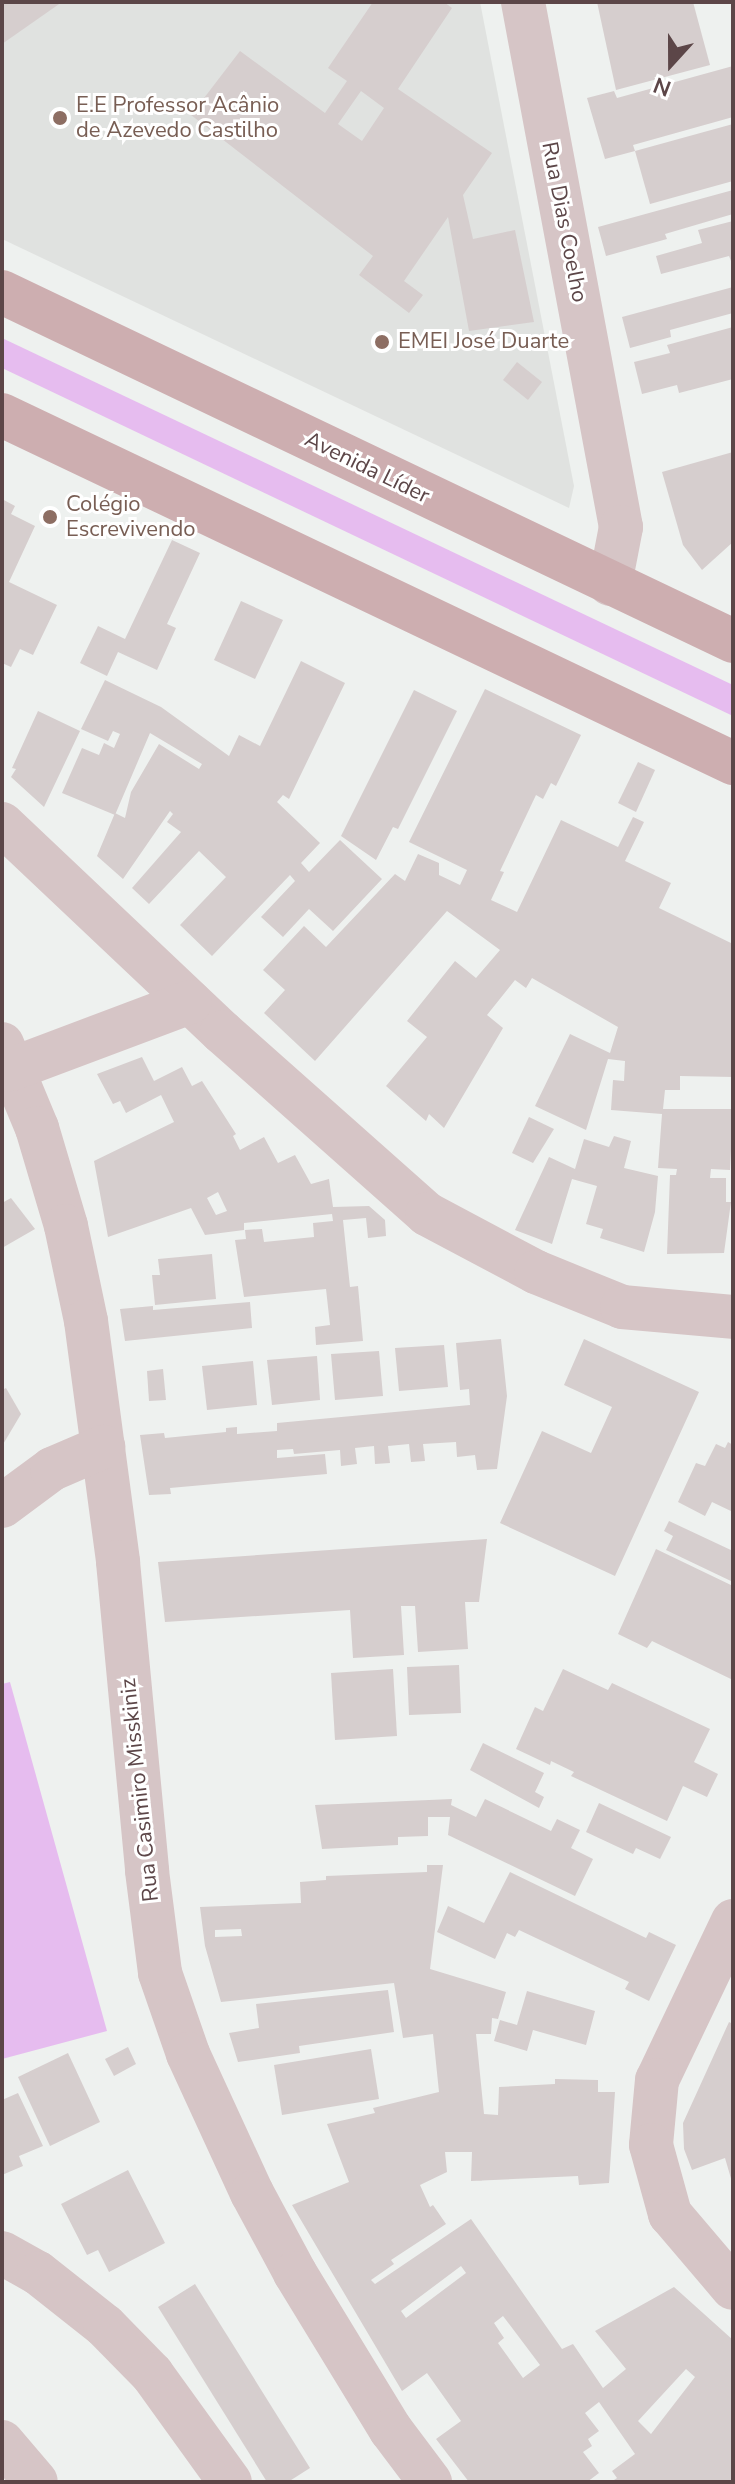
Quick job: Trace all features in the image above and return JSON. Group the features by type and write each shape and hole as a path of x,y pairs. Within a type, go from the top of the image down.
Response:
{"main road":[{"name":"Avenida Líder","path":"2,292 733,641"},
{"path":"6,414 733,763"}],"street":[{"name":"Rua Dias Coelho","path":"523,2 621,527 610,584"},
{"path":"2,824 190,1002 427,1214 536,1272 622,1307 714,1318 733,1317"},
{"path":"5,1061 190,1002"},
{"name":"Rua Casimiro Misskiniz","path":"5,1061 37,1128 66,1226 86,1321 118,1562 147,1871 160,1973 188,2054 252,2193 295,2273 375,2404 430,2482"},
{"path":"2,1506 52,1469 103,1447"},
{"path":"733,1921 657,2080 651,2145 670,2214 733,2288"},
{"path":"2,2253 38,2273 105,2326 152,2374 230,2482"},
{"path":"2,2442 36,2482"}],"shaded area":[{"name":"EMEI José Duarte","path":"2,2 480,2 574,486 569,508 2,239"},
{"path":"2,338 733,685 733,716 2,368"},
{"path":"10,1682 107,2031 2,2059 2,1684"}],"building":[{"path":"2,2 62,2 2,44"},
{"path":"373,2 444,2 452,8 398,89 492,153 463,195 473,239 515,230 534,322 469,331 448,217 404,281 423,295 409,313 359,275 373,256 191,115 240,51 325,113 347,81 328,68","holes":["361,91 384,108 362,141 338,124"]},
{"path":"597,2 693,2 710,65 616,90"},
{"path":"733,66 733,117 633,145 635,151 605,159 587,98 614,91 617,98"},
{"path":"733,124 733,181 650,204 635,151"},
{"path":"733,190 733,214 665,234 667,239 606,256 598,227"},
{"path":"733,221 733,266 729,256 661,274 656,256 702,243 698,230"},
{"path":"733,287 733,313 670,330 671,337 630,348 622,317"},
{"path":"733,327 733,379 679,393 677,385 642,394 634,362 670,353 667,345"},
{"path":"517,362 542,382 528,400 503,380"},
{"path":"733,452 733,542 702,570 683,545 662,472"},
{"path":"2,499 15,506 11,514 35,526 9,582 57,605 33,655 20,649 11,667 2,663"},
{"path":"172,540 200,553 167,624 176,628 157,670 118,652 107,676 80,663 98,626 125,639"},
{"path":"241,601 283,620 255,679 214,660"},
{"path":"301,661 345,683 289,799 283,795 277,802 320,843 301,863 309,872 340,840 382,879 333,931 309,909 283,937 261,917 295,881 290,875 212,956 180,925 226,877 199,851 149,904 132,888 181,832 167,822 173,814 170,811 123,879 97,856 114,815 62,793 82,748 99,755 104,743 114,748 120,734 113,731 108,741 81,729 105,680 161,707 229,756 239,735 260,746","holes":["150,733 202,764 199,769 159,744 131,792 125,818 116,813"]},
{"path":"485,689 581,735 556,786 551,783 543,799 536,795 500,871 504,872 491,900 517,912 561,820 618,847 633,817 644,822 625,861 671,883 659,908 733,944 733,1077 680,1076 680,1090 665,1090 663,1109 733,1109 730,1170 711,1169 710,1178 726,1178 726,1202 731,1202 724,1253 667,1254 670,1175 676,1175 677,1169 658,1168 662,1114 611,1110 613,1080 624,1081 625,1061 608,1059 586,1130 535,1106 570,1034 610,1053 618,1027 532,978 526,988 515,980 487,1015 503,1028 444,1128 429,1114 426,1121 386,1086 427,1037 407,1021 455,961 476,978 500,950 447,911 315,1061 264,1013 285,990 263,970 304,926 326,947 395,874 405,881 418,854 439,863 439,875 460,885 467,870 409,842"},
{"path":"414,690 457,711 398,829 393,827 376,860 341,836"},
{"path":"38,711 80,731 44,807 11,777 16,769 12,768"},
{"path":"638,762 655,770 636,812 618,803"},
{"path":"142,1057 154,1081 182,1067 192,1086 202,1081 236,1134 233,1136 240,1150 264,1137 278,1163 295,1155 311,1184 329,1179 333,1207 369,1206 385,1220 386,1236 368,1238 366,1218 343,1220 350,1287 358,1286 363,1341 316,1345 315,1327 330,1325 326,1289 244,1297 235,1240 246,1239 245,1230 262,1229 264,1242 314,1237 313,1223 333,1221 332,1214 244,1223 244,1230 205,1235 191,1208 108,1237 94,1161 174,1122 161,1095 126,1113 120,1101 113,1104 97,1074","holes":["218,1192 227,1211 216,1215 207,1198"]},
{"path":"529,1117 554,1129 533,1163 512,1153"},
{"path":"614,1136 631,1141 624,1168 658,1176 655,1212 644,1252 600,1238 603,1229 586,1224 597,1186 572,1179 552,1244 515,1230 549,1157 575,1169 584,1139 609,1147"},
{"path":"11,1198 35,1229 2,1248 2,1203"},
{"path":"212,1254 216,1299 155,1305 152,1275 160,1275 158,1259"},
{"path":"250,1302 252,1328 125,1341 120,1309 153,1306 153,1310"},
{"path":"501,1339 507,1396 497,1469 477,1470 475,1455 457,1457 456,1442 423,1444 425,1461 411,1462 409,1444 388,1446 390,1463 375,1464 374,1446 355,1448 357,1464 341,1466 340,1450 294,1454 293,1449 277,1450 277,1458 325,1454 327,1474 170,1488 171,1494 149,1495 140,1435 164,1433 165,1438 226,1432 226,1428 237,1427 237,1434 277,1431 277,1423 470,1405 469,1389 460,1390 456,1343"},
{"path":"584,1339 699,1392 615,1576 500,1523 542,1431 591,1453 612,1407 564,1385"},
{"path":"444,1345 448,1387 399,1391 395,1348"},
{"path":"379,1351 383,1396 335,1400 331,1354"},
{"path":"317,1356 320,1400 272,1405 267,1360"},
{"path":"253,1361 257,1405 207,1410 202,1366"},
{"path":"163,1369 166,1400 149,1401 147,1371"},
{"path":"6,1388 21,1414 2,1446 2,1390"},
{"path":"728,1442 733,1445 733,1512 712,1502 705,1516 678,1502 696,1463 705,1466 716,1444 725,1448"},
{"path":"669,1521 733,1551 733,1582 666,1550 673,1536 664,1531"},
{"path":"487,1539 479,1602 465,1602 468,1649 418,1652 415,1606 401,1606 404,1655 353,1658 350,1610 165,1622 158,1562"},
{"path":"656,1549 733,1586 733,1680 652,1641 647,1648 618,1634"},
{"path":"459,1665 461,1713 409,1715 407,1667"},
{"path":"393,1669 397,1736 335,1740 331,1673"},
{"path":"563,1669 608,1690 612,1683 710,1729 694,1762 718,1774 707,1797 683,1786 667,1821 571,1776 574,1772 551,1761 550,1765 516,1749 535,1707 543,1711"},
{"path":"483,1743 544,1773 535,1792 544,1797 539,1808 470,1770"},
{"path":"452,1799 451,1805 476,1817 485,1799 551,1831 557,1819 580,1830 571,1848 593,1859 575,1896 448,1835 450,1817 428,1817 428,1836 398,1837 398,1845 322,1849 315,1805"},
{"path":"599,1803 671,1837 660,1859 636,1848 633,1854 586,1832"},
{"path":"427,1865 443,1865 430,1969 506,1992 498,2019 492,2018 491,2034 476,2034 484,2114 498,2115 499,2087 555,2084 555,2079 598,2080 598,2092 615,2092 609,2183 579,2185 578,2176 471,2181 472,2152 445,2152 447,2172 420,2185 430,2207 433,2205 446,2224 391,2260 394,2264 371,2280 375,2284 471,2219 562,2349 573,2344 603,2388 626,2369 595,2331 674,2287 733,2340 733,2482 611,2482 617,2478 612,2471 635,2454 599,2402 585,2413 599,2431 588,2439 592,2446 583,2452 599,2473 587,2482 469,2482 436,2439 461,2421 427,2373 402,2391 292,2205 349,2182 327,2124 375,2113 373,2108 439,2092 433,2034 403,2038 394,1983 221,2002 205,1946 200,1907 301,1903 300,1882 326,1880 326,1876 427,1872","holes":["241,1929 242,1936 215,1937 215,1930","461,2266 466,2273 406,2318 401,2311","503,2316 540,2365 523,2378 498,2343 504,2338 494,2323","686,2369 695,2377 651,2434 638,2421"]},
{"path":"510,1872 646,1938 649,1932 676,1945 649,2001 625,1989 629,1982 519,1930 515,1937 507,1933 495,1959 437,1932 448,1906 484,1923"},
{"path":"388,1990 394,2032 299,2046 300,2053 238,2062 229,2033 259,2028 256,2004"},
{"path":"527,1991 595,2011 586,2045 533,2030 527,2051 494,2041 500,2020 517,2025"},
{"path":"729,2022 733,2024 732,2182 725,2158 692,2170 684,2149 683,2123"},
{"path":"128,2047 136,2064 114,2076 105,2059"},
{"path":"371,2049 379,2099 282,2115 274,2065"},
{"path":"68,2053 100,2122 50,2146 18,2077"},
{"path":"18,2093 43,2146 19,2156 23,2166 2,2175 2,2100"},
{"path":"128,2170 165,2243 109,2272 98,2250 87,2255 61,2204"},
{"path":"195,2284 310,2468 288,2482 267,2482 158,2307"}],"place":[{"name":"E.E Professor Acânio de Azevedo Castilho","path":"60,118"},
{"name":"EMEI José Duarte","path":"382,342"},
{"name":"Colégio Escrevivendo","path":"50,517"}]}
